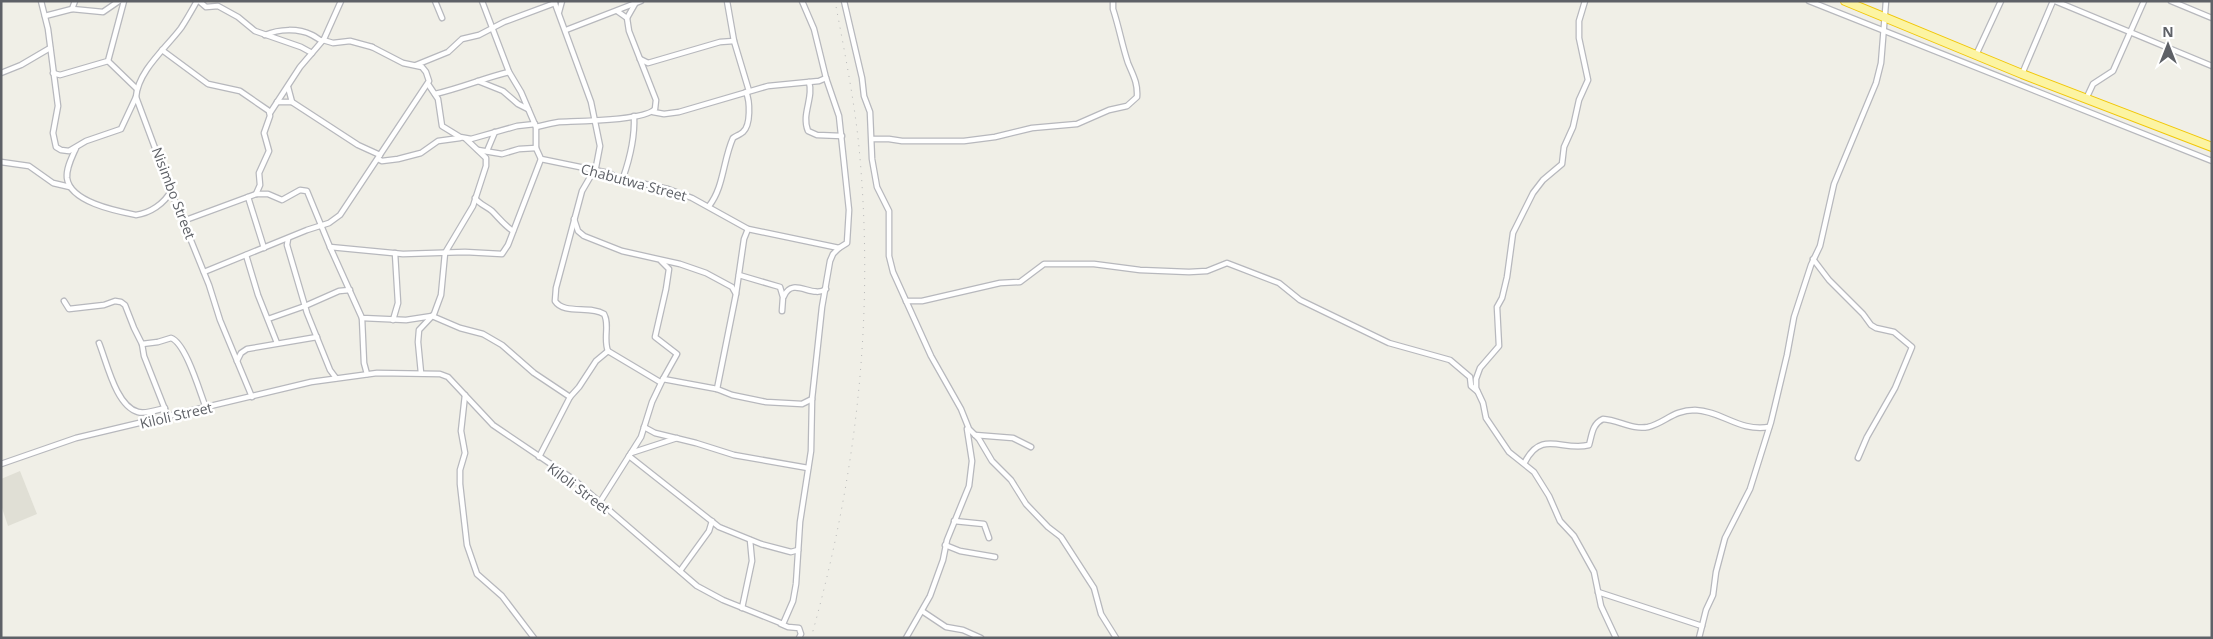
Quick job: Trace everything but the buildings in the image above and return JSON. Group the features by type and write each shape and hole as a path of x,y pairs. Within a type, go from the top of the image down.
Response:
{"highway":[{"path":"1845,1 2022,74 2212,147"}],"street":[{"path":"42,1 58,110 54,141 56,147 67,152 86,141 121,129 136,97"},
{"path":"72,9 75,1"},
{"path":"45,16 72,9 103,12 119,1"},
{"path":"108,61 124,1"},
{"path":"198,1 206,7 218,6 238,17 255,32 301,47 312,53"},
{"name":"Nisimbo Street","path":"198,1 137,88 136,97 204,272 220,320 252,397"},
{"path":"256,194 260,185 259,173 269,151 264,133 270,114 300,67 323,40 341,1"},
{"path":"436,1 442,18"},
{"path":"330,248 395,253 502,254 505,252 541,159 536,148 536,125 509,72 482,1"},
{"path":"558,14 562,1"},
{"path":"709,206 722,175 725,159 733,138 743,133 746,127 747,92 734,41 727,1"},
{"path":"782,624 785,622 794,600 822,307 830,261 833,254 847,243 849,219 842,136 814,29 802,1"},
{"path":"844,1 862,78 864,96 870,112 877,187 889,211 889,262 938,369 961,409 967,426 972,467 968,490 945,545 943,560 936,581 922,611 906,638"},
{"path":"872,139 889,139 902,142 964,141 995,137 1032,128 1082,123 1109,110 1127,106 1137,97 1137,86 1126,56 1113,9 1113,1"},
{"path":"1585,1 1579,21 1579,38 1588,80 1579,100 1574,124 1564,147 1562,164 1543,180 1533,192 1513,233 1508,277 1502,298 1497,307 1499,346 1478,372 1476,381 1488,424 1510,452 1525,462 1536,474 1549,496 1560,522 1573,535 1590,565 1596,579 1602,611 1616,638"},
{"path":"1809,1 1882,32 2212,161"},
{"path":"1698,638 1706,610 1713,595 1716,572 1725,538 1750,489 1769,427 1787,356 1794,317 1813,258 1820,246 1834,184 1876,83 1881,63 1886,1"},
{"path":"1976,55 2002,1"},
{"path":"2022,74 2054,1 2212,66"},
{"path":"2086,99 2093,84 2113,72 2144,1"},
{"path":"2172,1 2212,18"},
{"path":"416,65 448,52 462,39 479,34 555,2 591,102 600,152 582,191 556,288 555,301 562,307 587,309 604,314 606,318 605,338 608,351 662,380 717,389 732,395 766,402 802,404 812,399"},
{"path":"566,30 638,2"},
{"path":"638,2 627,18 628,31 656,100 653,112"},
{"path":"617,11 627,18"},
{"path":"265,35 276,30 296,30 333,43 350,42 372,47 395,60 422,67 426,72 428,84 435,93 442,126 464,139 483,155 487,161 475,198 456,236 445,253 441,295 432,316 422,325 418,335 421,373"},
{"path":"640,59 648,63 720,42 734,41"},
{"path":"1,73 21,65 50,48"},
{"path":"162,50 208,84 240,91 267,108 270,114"},
{"path":"53,73 60,75 108,61"},
{"path":"108,61 137,88"},
{"path":"644,73 648,63"},
{"path":"422,94 464,88 478,81 509,72"},
{"path":"277,102 292,102 379,157 382,161 421,153 438,141 464,139 517,126 595,121 653,112 664,114 679,112 782,83 809,82 826,78"},
{"path":"478,81 500,90 528,109"},
{"path":"809,82 810,89 805,113 808,131 817,135 842,136"},
{"path":"204,272 332,222 340,215 428,84"},
{"path":"288,87 292,102"},
{"path":"623,178 629,163 634,133 634,116"},
{"path":"487,151 495,132"},
{"path":"76,148 67,174 70,187 80,198 136,215 145,213 163,202 171,191"},
{"path":"477,150 502,154 519,149 536,148"},
{"name":"Chabutwa Street","path":"541,159 668,190 709,206 748,229 840,248"},
{"path":"1,162 29,166 53,183 70,187"},
{"path":"183,221 256,194 268,194 282,200 300,190 307,191 330,248 362,318 364,363 367,374"},
{"path":"248,197 249,207 264,248"},
{"path":"475,198 479,203 490,209 513,231"},
{"path":"574,218 578,231 584,236 622,251 680,264 706,273 732,286 736,294"},
{"path":"717,389 748,229"},
{"path":"288,239 287,245 305,306 330,370 336,378"},
{"path":"393,320 398,305 395,253"},
{"path":"246,255 250,272 277,343"},
{"path":"1813,258 1829,280 1871,325 1894,332 1912,347 1895,388 1867,437 1858,458"},
{"path":"600,502 630,454 644,427 662,380 677,354 655,337 669,272 668,267 660,260"},
{"path":"906,301 922,301 1000,283 1020,282 1040,265 1044,264 1094,264 1162,272 1189,272 1207,271 1227,263 1279,283 1300,300 1389,343 1450,360 1470,377 1471,387 1478,392"},
{"path":"739,275 780,287 783,298 782,311"},
{"path":"783,298 788,289 792,287 819,292 826,289"},
{"path":"268,319 339,291 350,290"},
{"path":"64,301 71,310 104,305 115,301 122,302 127,309 142,344 144,356 168,417"},
{"path":"362,318 412,320 432,316 495,340 512,352 534,373 570,397"},
{"path":"238,361 240,354 246,349 317,337"},
{"path":"142,344 171,338 180,344 206,408"},
{"path":"99,343 123,403 133,410 142,413 164,408"},
{"path":"539,458 570,397 596,362 608,351"},
{"name":"Kiloli Street","path":"1,464 76,438 336,378 367,374 440,374 448,377 485,418 539,458 573,479 706,591 742,608 800,629 799,638"},
{"path":"465,394 460,431 465,453 461,467 460,484 467,545 477,574 502,596 534,638"},
{"path":"1525,462 1532,451 1541,445 1553,443 1577,446 1589,445 1593,429 1597,422 1603,419 1634,427 1644,427 1652,426 1675,414 1696,410 1739,425 1752,428 1769,427"},
{"path":"967,426 990,458 1011,480 1026,504 1048,527 1061,537 1094,588 1101,614 1116,638"},
{"path":"644,427 651,431 757,460 808,468"},
{"path":"975,435 1013,438 1031,447"},
{"path":"630,454 677,438"},
{"path":"630,454 725,530 750,540 791,552 798,550"},
{"path":"680,571 709,531 712,521"},
{"path":"954,521 984,524 989,538"},
{"path":"742,608 752,561 750,540"},
{"path":"945,545 960,551 995,557"},
{"path":"1598,592 1702,626"},
{"path":"922,611 946,627 963,630 982,638"}],"shaded area":[{"path":"20,471 37,514 8,526 1,505 1,479"}],"railway":[{"path":"811,638 827,577 851,456 863,334 865,272 859,147 852,92 835,1"}]}
